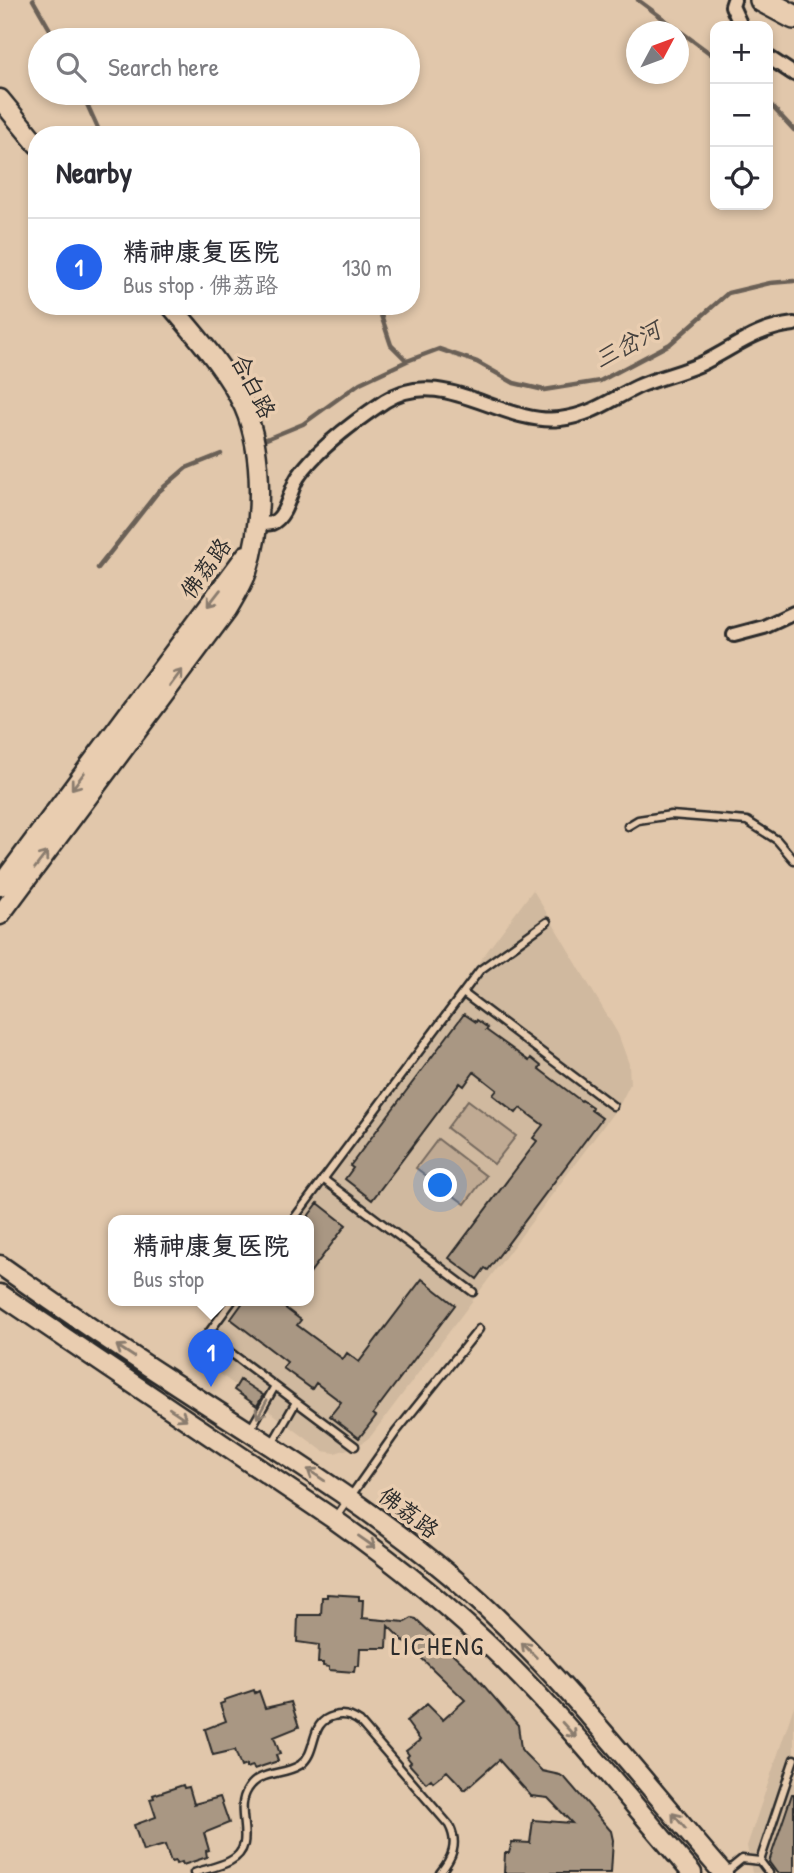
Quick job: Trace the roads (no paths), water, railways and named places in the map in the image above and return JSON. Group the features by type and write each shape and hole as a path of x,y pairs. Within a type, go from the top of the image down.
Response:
{"highway":[{"path":"762,0 794,18"}],"main road":[{"path":"0,99 28,133"},
{"name":"合白路","path":"179,315 222,369 250,423 259,487 254,543"},
{"name":"佛荔路","path":"0,886 254,543"},
{"name":"佛荔路","path":"0,915 227,610 247,572 254,543"},
{"name":"佛荔路","path":"0,1265 111,1343 349,1498 397,1532 454,1579 557,1678 719,1871"},
{"path":"0,1294 381,1552 438,1598 502,1658 577,1739 691,1873"}],"street":[{"path":"734,0 732,6 739,21"},
{"path":"773,60 794,74"},
{"path":"256,524 273,523 279,518 296,480 306,466 335,439 387,399 403,393 419,388 443,390 537,419 558,419 588,412 613,402 638,387 705,362 749,336 774,326 794,324"},
{"path":"734,635 764,628 794,613"}],"lane":[{"path":"628,826 638,820 671,815 747,821 778,840 794,860"},
{"path":"296,1215 480,970 547,922"},
{"path":"463,993 613,1106"},
{"path":"323,1179 473,1292"},
{"path":"228,1306 207,1335 355,1446"},
{"path":"334,1520 396,1432 479,1329"},
{"path":"249,1432 275,1386"},
{"path":"271,1446 296,1402"},
{"path":"194,1873 225,1863 238,1855 245,1843 241,1806 246,1791 264,1775 296,1767 305,1760 320,1724 338,1715 360,1721 449,1825 454,1837 454,1851 440,1873"},
{"path":"760,1861 794,1759"},
{"path":"719,1871 742,1859 760,1861 769,1873"}],"waterway":[{"name":"三岔河","path":"33,0 49,28"},
{"name":"三岔河","path":"638,0 710,53"},
{"name":"三岔河","path":"87,105 97,126"},
{"name":"三岔河","path":"773,107 794,130"},
{"name":"三岔河","path":"381,315 391,345 407,361 439,349 477,362 514,383 544,390 600,381 670,344 728,293 770,283 794,281"},
{"path":"264,440 303,424 360,383 407,361"},
{"path":"98,568 157,493 186,468 221,454"}],"place":[{"name":"精神康复医院","path":"211,1387"}],"district":[{"name":"LICHENG","path":"438,1645"}]}
